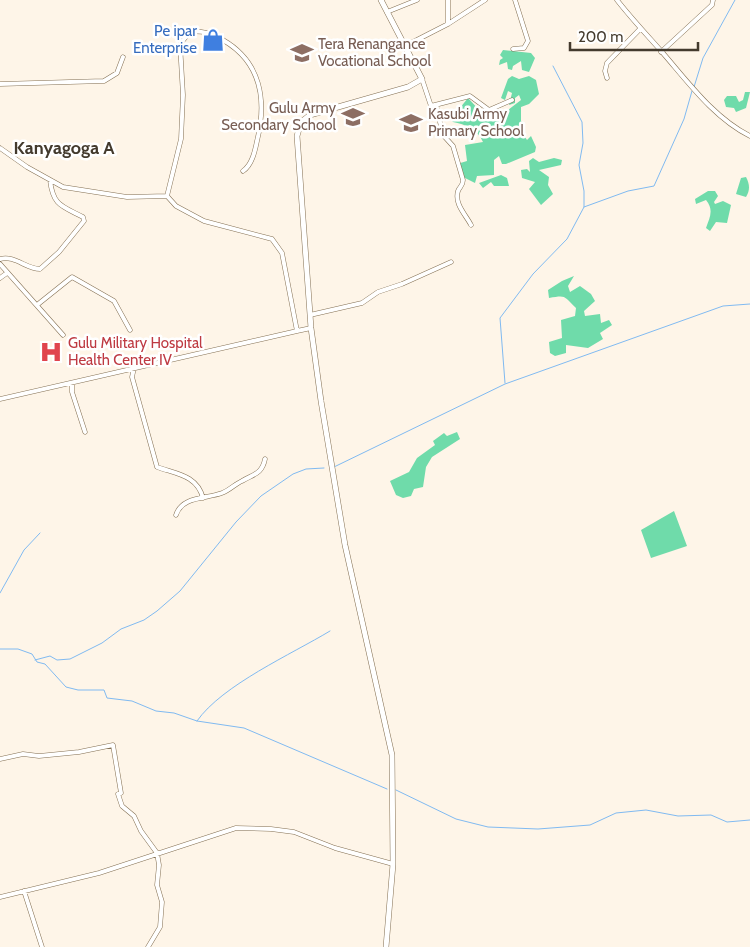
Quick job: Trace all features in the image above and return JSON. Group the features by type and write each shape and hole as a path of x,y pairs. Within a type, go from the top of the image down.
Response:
{"street":[{"path":"381,0 422,79 431,106 470,96 490,110 512,100"},
{"path":"387,12 417,0"},
{"path":"448,0 448,24"},
{"path":"405,46 448,24 485,0"},
{"path":"513,48 524,48 528,41 515,0"},
{"path":"617,0 640,29 725,120 750,136"},
{"path":"662,52 712,5 713,0"},
{"path":"608,78 605,71 607,63 640,29"},
{"path":"167,196 182,139 183,95 180,44 190,32 207,32 229,44 248,61 260,83 262,110 259,135 254,154 243,171"},
{"path":"0,84 104,81 117,73 123,57"},
{"path":"386,947 393,864 392,755 343,537 311,328 298,136 301,122 310,115 408,87 422,79"},
{"path":"436,105 443,135 453,146 463,180 458,192 458,202 471,225"},
{"path":"0,148 63,187 135,198 167,196"},
{"path":"0,259 10,258 40,269 59,252 84,222 83,217 53,199 50,180"},
{"path":"167,196 176,206 204,221 268,236 274,240 282,253 297,331"},
{"path":"310,315 362,303 378,292 402,284 450,262"},
{"path":"0,264 63,335"},
{"path":"0,278 7,273"},
{"path":"37,305 72,277 114,301 130,330"},
{"path":"0,399 311,328"},
{"path":"134,368 132,377 157,467 178,472 192,480 203,498"},
{"path":"72,382 72,392 85,432"},
{"path":"176,515 180,506 187,501 222,493 243,480 260,473 265,459"},
{"path":"0,759 22,754 39,756 79,752 113,745 121,793 118,794 120,803 134,816 141,831 157,853 159,865 156,885 162,903 160,927 148,947"},
{"path":"0,897 99,873 227,829 271,828 304,835 335,848 393,864"},
{"path":"24,891 42,947"}],"green space":[{"path":"503,50 531,53 535,58 529,72 522,70 521,61 513,66 512,70 508,69 507,62 499,65 500,60 503,58 500,55"},
{"path":"512,76 519,79 529,76 536,80 539,94 529,104 521,107 521,121 525,127 525,137 527,140 531,136 536,147 535,152 506,164 502,164 499,156 494,160 494,175 477,176 475,183 461,176 457,164 467,161 465,145 483,142 474,131 462,124 453,122 451,119 468,98 481,112 493,118 504,113 521,100 519,95 515,98 515,103 509,105 512,93 508,91 505,100 501,98 508,79"},
{"path":"745,92 750,92 746,108 736,112 734,108 726,107 724,100 727,96 736,96 739,102 743,100"},
{"path":"533,158 539,162 554,158 562,160 561,165 539,170 549,177 548,185 553,194 541,205 529,189 535,182 522,178 521,170 527,169 530,172 529,161"},
{"path":"501,175 507,178 509,186 494,186 491,182 483,188 479,183"},
{"path":"746,177 749,187 746,197 736,194 741,178"},
{"path":"708,191 715,191 718,196 714,202 715,204 723,201 731,205 727,223 716,222 710,231 706,228 711,214 710,207 706,200 696,204 695,199"},
{"path":"574,276 568,286 570,292 580,286 591,294 595,301 584,311 585,316 600,314 601,323 609,320 612,325 600,333 603,339 588,348 566,345 566,353 555,356 550,353 549,342 562,338 561,320 575,316 576,308 564,297 549,298 548,290"},
{"path":"457,432 460,439 432,457 426,467 423,487 414,489 411,496 403,498 396,495 390,481 409,472 417,458 435,445 433,441 444,433 447,436"},
{"path":"674,511 687,546 651,558 641,530"}],"waterway":[{"path":"694,87 703,58 735,0"},
{"path":"505,383 500,318 533,274 567,239 584,207 584,191 579,165 583,143 582,122 553,66"},
{"path":"584,207 628,191 654,186 684,119 692,91"},
{"path":"334,467 505,384 723,306 750,304"},
{"path":"35,660 50,656 57,660 70,659 102,643 121,629 144,620 180,591 236,522 261,496 293,474 306,469 324,468"},
{"path":"0,593 24,550 40,533"},
{"path":"197,721 208,708 240,683 330,631"},
{"path":"0,649 18,649 32,654 37,662 45,664 66,687 78,690 104,690 107,698 132,701 156,711 174,713 197,721 244,728 387,789"},
{"path":"396,790 456,819 488,827 538,829 590,825 616,813 646,810 678,816 711,815 727,822 750,820"}],"place":[{"name":"Pe ipar Enterprise","path":"213,40"},
{"name":"Tera Renangance Vocational School","path":"302,53"},
{"name":"Gulu Army Secondary School","path":"353,117"},
{"name":"Kasubi Army Primary School","path":"411,123"},
{"name":"Gulu Military Hospital Health Center IV","path":"51,352"}],"district":[{"name":"Kanyagoga A","path":"64,148"}]}
